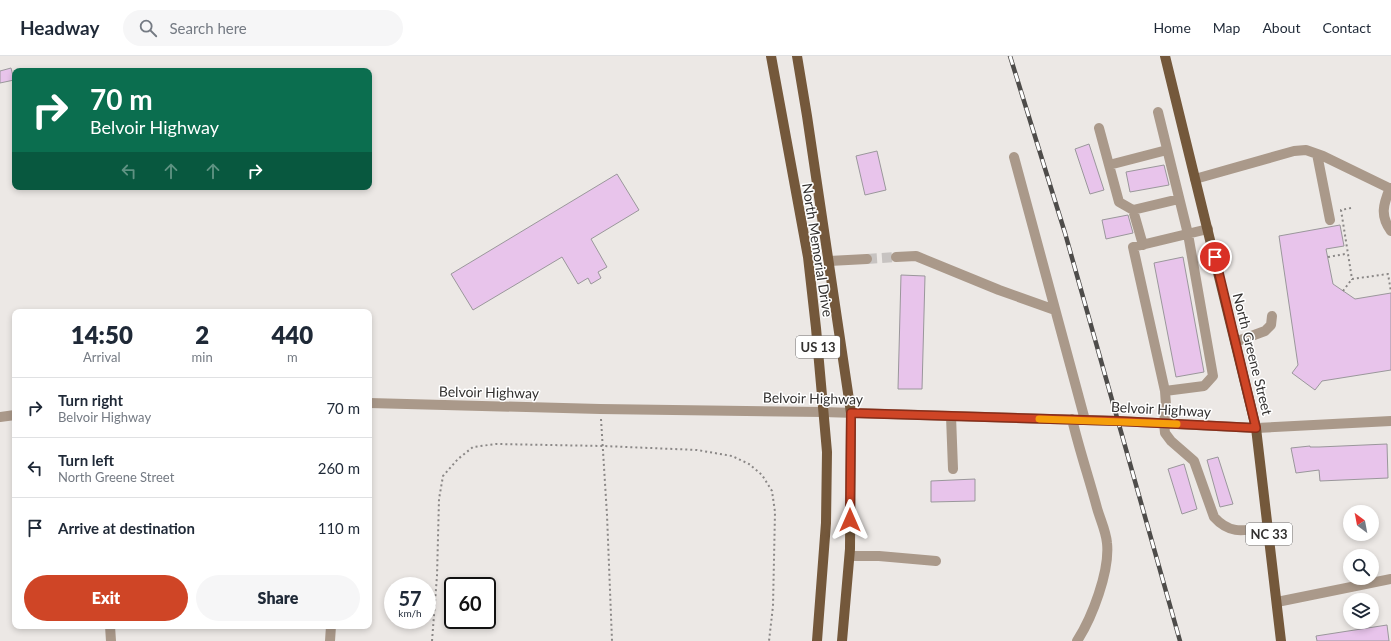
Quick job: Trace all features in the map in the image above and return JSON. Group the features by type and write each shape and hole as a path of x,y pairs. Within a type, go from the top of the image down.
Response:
{"main road":[{"name":"North Memorial Drive","path":"771,56 808,257 827,452 826,523 817,641"},
{"name":"North Memorial Drive","path":"797,56 808,116 851,413 850,556 842,641"},
{"name":"North Greene Street","path":"1165,56 1256,428 1281,641"}],"street":[{"path":"1158,112 1188,234 1213,376 1204,386 1165,391"},
{"path":"1099,128 1119,202 1134,210 1179,199"},
{"path":"1109,165 1168,150"},
{"path":"1196,179 1294,151 1306,150 1390,188 1383,212 1385,221 1391,232"},
{"path":"1317,154 1330,220"},
{"path":"1014,157 1085,420"},
{"path":"1134,210 1143,245"},
{"path":"1208,229 1133,247 1165,391 1165,433 1171,441 1194,461 1214,517 1221,525 1234,531 1268,527"},
{"path":"896,257 916,256 999,290 1055,310"},
{"path":"829,261 866,258"},
{"path":"1235,342 1266,331 1271,324 1272,316"},
{"name":"Belvoir Highway","path":"372,403 600,409 823,412 1085,420 1256,428 1391,422"},
{"path":"0,417 12,415"},
{"path":"951,416 953,469"},
{"path":"1072,420 1107,545 1106,566 1101,589 1077,641"},
{"path":"850,556 879,556 936,561"},
{"path":"1277,602 1391,579"},
{"path":"110,629 111,641"},
{"path":"330,641 331,629"}],"path":[{"path":"1351,208 1341,210 1352,279"},
{"path":"1328,257 1345,254"},
{"path":"1343,291 1352,279 1388,274 1391,292"},
{"path":"600,409 612,641"},
{"path":"432,641 437,576 439,499 443,476 458,459 473,447 496,444 697,450 732,456 749,464 762,475 772,491 775,512 773,606 769,641"}],"building":[{"path":"11,68 12,80 0,83 0,71"},
{"path":"1089,144 1104,190 1090,194 1075,149"},
{"path":"877,151 886,190 865,195 856,156"},
{"path":"1164,165 1169,185 1130,192 1126,172"},
{"path":"617,174 639,210 591,239 607,267 598,272 601,278 591,284 588,278 578,284 562,257 473,310 451,274"},
{"path":"1128,215 1133,233 1106,239 1102,220"},
{"path":"1340,225 1344,246 1326,249 1333,284 1355,299 1391,293 1391,370 1322,381 1315,390 1292,373 1298,365 1279,236"},
{"path":"1183,257 1204,372 1176,377 1154,263"},
{"path":"901,275 925,276 922,389 898,389"},
{"path":"1387,444 1388,478 1320,481 1319,470 1296,473 1291,448 1310,446 1319,447"},
{"path":"1218,457 1233,504 1220,507 1207,460"},
{"path":"1184,464 1197,509 1182,514 1168,469"},
{"path":"975,479 975,501 931,502 931,481"},
{"path":"1387,625 1389,641 1317,641 1316,636 1361,629 1379,629 1379,626"}],"tunnel":[{"path":"867,259 896,257"}],"railway":[{"path":"1010,56 1065,233 1180,641"}],"slow traffic":[{"path":"1039,419 1177,424"}],"route":[{"path":"850,520 851,413 1118,421 1256,428 1215,257"}]}
